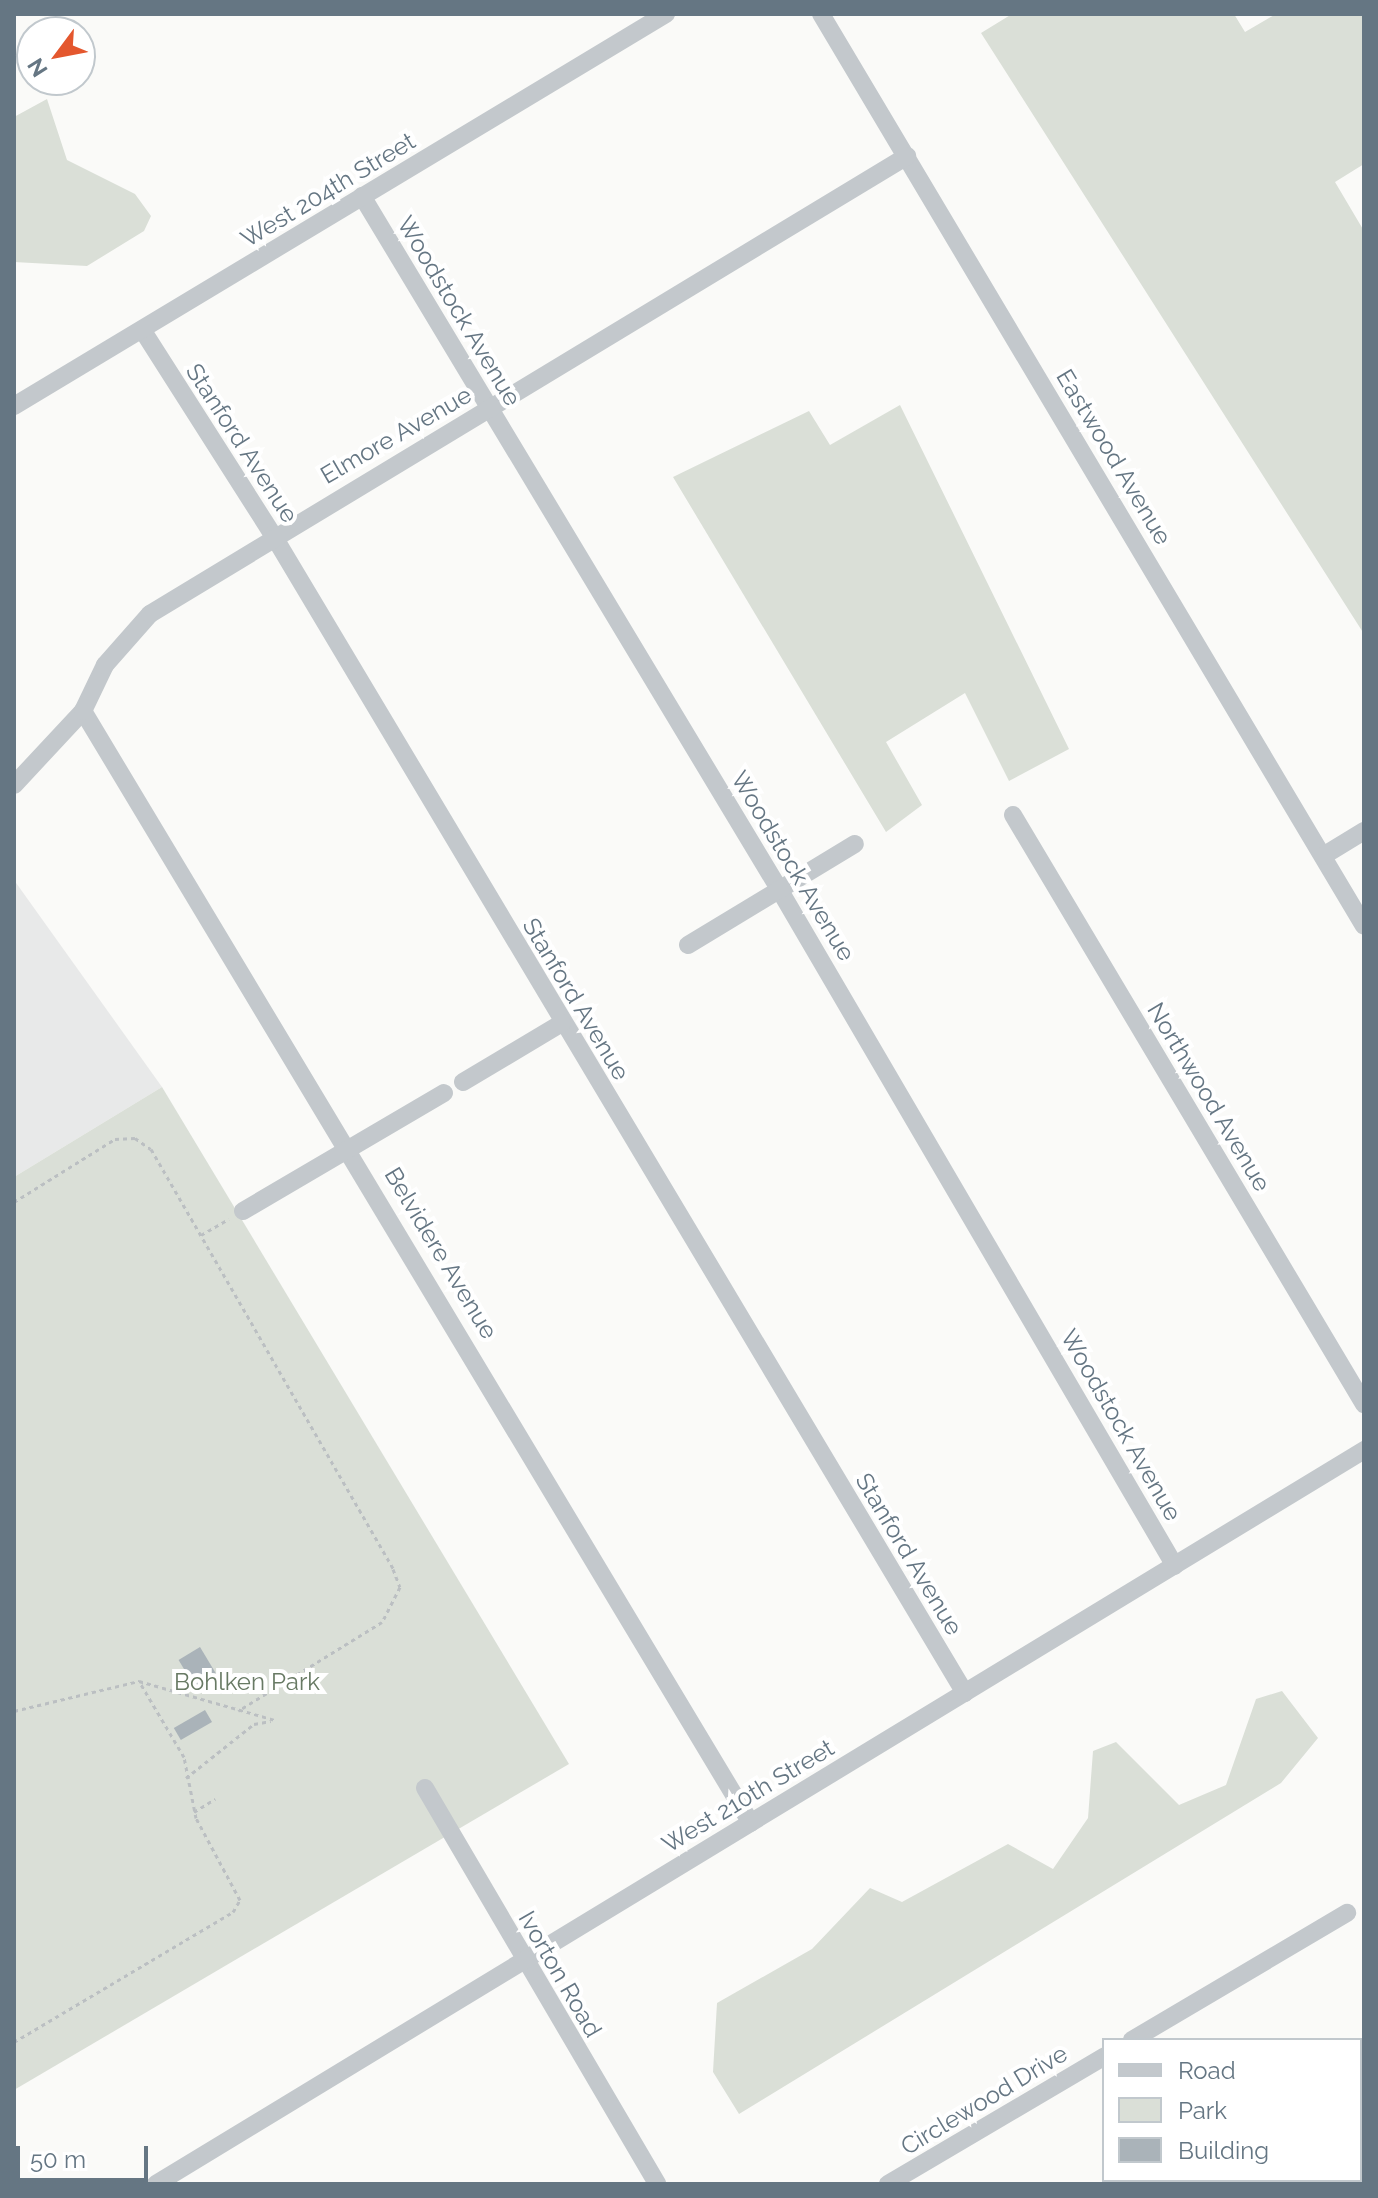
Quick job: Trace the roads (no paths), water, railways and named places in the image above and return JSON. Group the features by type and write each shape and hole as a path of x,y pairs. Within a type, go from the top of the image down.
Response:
{"street":[{"name":"West 204th Street","path":"14,406 666,14"},
{"name":"Eastwood Avenue","path":"821,14 1364,926"},
{"name":"Elmore Avenue","path":"14,785 83,711 105,665 150,614 273,535 907,156"},
{"name":"Woodstock Avenue","path":"362,196 779,889 1175,1566"},
{"name":"Stanford Avenue","path":"143,331 273,535 965,1693"},
{"name":"Belvidere Avenue","path":"83,711 350,1147 751,1823"},
{"name":"Northwood Avenue","path":"1013,815 1364,1404"},
{"path":"1323,856 1364,831"},
{"path":"688,945 855,844"},
{"path":"463,1082 562,1023"},
{"path":"243,1211 444,1093"},
{"name":"West 210th Street","path":"156,2184 1364,1450"},
{"name":"Ivorton Road","path":"425,1788 657,2184"},
{"path":"1135,2038 1347,1913"},
{"name":"Circlewood Drive","path":"888,2184 1102,2058"}],"park label":[{"name":"Bohlken Park","path":"247,1682"}]}
